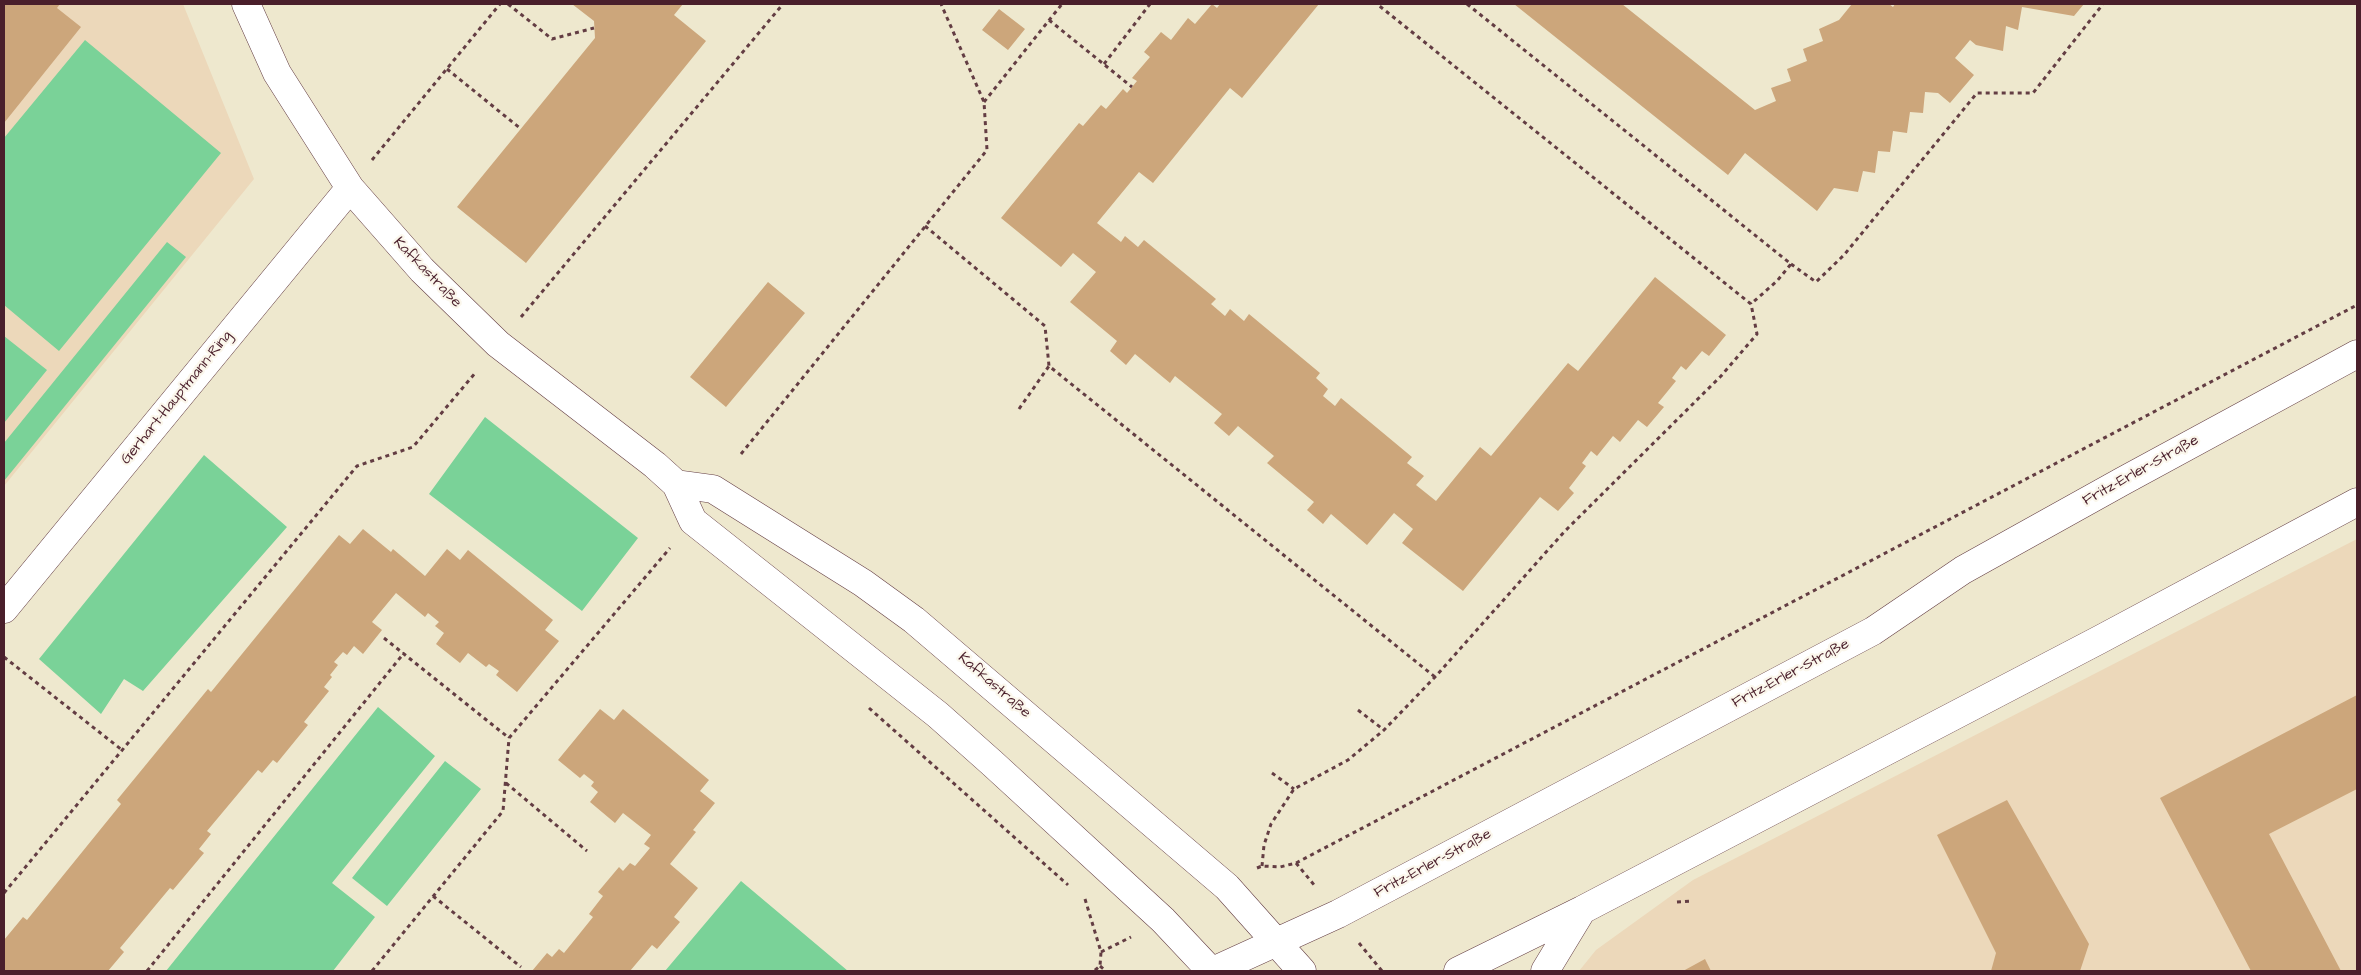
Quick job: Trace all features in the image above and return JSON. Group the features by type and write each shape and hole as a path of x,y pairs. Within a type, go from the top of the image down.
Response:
{"street":[{"name":"Kafkastraße","path":"246,4 277,73 350,188 422,270 498,344 655,465 676,484 693,521 938,715 1162,920 1212,971"},
{"name":"Gerhart-Hauptmann-Ring","path":"4,609 350,188"},
{"name":"Fritz-Erler-Straße","path":"1212,971 1338,914 1873,631 1963,570 2123,480 2357,354"},
{"name":"Kafkastraße","path":"676,484 713,489 863,582 914,620 1227,888 1302,971"},
{"path":"1458,971 1582,910 2357,502"},
{"path":"1545,971 1582,910"}],"path":[{"path":"350,188 500,4"},
{"path":"508,4 552,39 594,28"},
{"path":"4,894 357,466 413,447 784,4"},
{"path":"740,454 987,150 984,102 941,4"},
{"path":"984,102 1062,4"},
{"path":"1104,64 1150,4"},
{"path":"1262,866 1264,845 1271,824 1294,789 1348,760 1384,730 1435,678 1564,532 1721,376 1757,334 1751,304 1377,4"},
{"path":"1467,4 1816,282 1844,255 1977,93 2033,92 2104,4"},
{"path":"1049,20 1132,87"},
{"path":"447,69 521,130"},
{"path":"925,226 1044,326 1050,366 1435,678"},
{"path":"1751,304 1777,281 1791,264"},
{"path":"1227,888 1262,866 1280,867 1296,863 2357,305"},
{"path":"1019,409 1050,366"},
{"path":"372,971 503,811 509,738 666,553"},
{"path":"384,638 509,738"},
{"path":"147,971 404,653"},
{"path":"4,657 122,750"},
{"path":"866,706 1071,887"},
{"path":"1358,710 1384,730"},
{"path":"940,771 943,767"},
{"path":"1272,773 1294,789"},
{"path":"505,783 588,851"},
{"path":"1078,893 1086,900 1101,952 1100,966 1094,971"},
{"path":"433,896 521,967"},
{"path":"1101,952 1162,920"},
{"path":"1100,966 1106,971"}],"shaded area":[{"path":"4,4 183,4 254,179 4,486"},
{"path":"2357,539 2357,971 1579,971 1596,950 1693,880"}],"green space":[{"path":"85,40 221,153 59,351 4,305 4,138"},
{"path":"167,242 186,257 4,481 4,443"},
{"path":"4,336 47,370 4,423"},
{"path":"485,417 638,538 582,611 429,494"},
{"path":"204,455 287,527 143,691 124,679 101,714 39,659"},
{"path":"378,707 435,756 332,883 375,917 333,971 166,971"},
{"path":"445,761 481,789 387,906 352,878"},
{"path":"741,881 848,971 665,971"}],"building":[{"path":"4,4 60,4 57,8 81,27 4,123"},
{"path":"572,4 683,4 674,15 706,41 526,263 457,207 595,38 594,21"},
{"path":"1212,4 1217,8 1220,4 1319,4 1242,98 1230,88 1153,183 1139,172 1097,223 1121,242 1125,236 1138,247 1144,240 1216,299 1211,304 1225,316 1230,309 1244,321 1249,314 1320,373 1316,378 1328,389 1323,396 1335,406 1341,398 1412,457 1407,463 1424,476 1416,485 1436,501 1480,447 1491,456 1568,363 1578,371 1655,277 1726,335 1709,356 1702,351 1686,370 1681,366 1672,378 1676,381 1658,403 1664,407 1647,427 1638,420 1620,442 1613,436 1597,456 1591,451 1582,463 1586,466 1569,488 1574,493 1558,511 1540,497 1463,591 1402,543 1413,529 1394,513 1367,545 1331,514 1323,524 1307,510 1314,502 1267,463 1274,456 1238,426 1229,436 1214,423 1222,414 1175,376 1170,383 1135,354 1126,365 1110,351 1117,341 1070,302 1096,272 1073,253 1061,267 1001,218 1079,123 1083,126 1101,105 1106,109 1123,89 1127,93 1137,81 1132,78 1150,57 1144,52 1161,32 1171,40 1188,18 1195,24"},
{"path":"1514,4 1622,4 1755,110 1776,101 1771,88 1791,81 1787,69 1807,61 1803,49 1823,41 1819,29 1839,20 1852,4 1889,4 1893,7 1895,4 2084,4 2074,16 2022,7 2018,30 2006,26 2003,51 1976,45 1970,40 1955,58 1974,75 1950,103 1938,93 1925,92 1923,113 1910,112 1907,133 1893,131 1890,152 1878,151 1875,173 1863,171 1858,192 1834,188 1817,211 1745,153 1728,175"},
{"path":"999,9 1025,29 1008,50 982,30"},
{"path":"768,282 805,313 726,407 690,377"},
{"path":"363,529 391,552 393,549 425,576 447,549 460,560 468,550 553,620 545,630 559,641 517,692 496,675 499,671 489,664 486,667 468,653 460,663 436,644 444,633 435,626 439,622 428,613 425,617 396,593 372,622 382,630 363,654 354,646 347,655 343,652 334,662 338,665 324,687 329,691 304,722 308,725 277,763 273,760 262,773 258,770 207,831 211,834 199,849 204,853 173,890 170,888 120,948 124,952 108,971 4,971 4,940 23,917 27,920 121,804 117,800 208,689 211,692 339,535 350,544"},
{"path":"2357,695 2357,789 2269,834 2341,971 2251,971 2160,798"},
{"path":"600,709 614,720 623,709 709,780 700,791 715,803 693,830 696,832 670,864 698,888 674,917 680,922 657,949 652,945 630,971 532,971 547,953 552,957 559,949 564,953 593,917 589,914 603,896 598,892 619,867 623,871 630,863 635,866 650,848 644,844 651,835 623,813 615,823 590,802 598,792 591,786 594,782 584,774 580,778 558,760"},
{"path":"2007,800 2089,944 2080,971 1991,971 1996,953 1937,835"},
{"path":"1705,959 1711,971 1683,971"}]}
